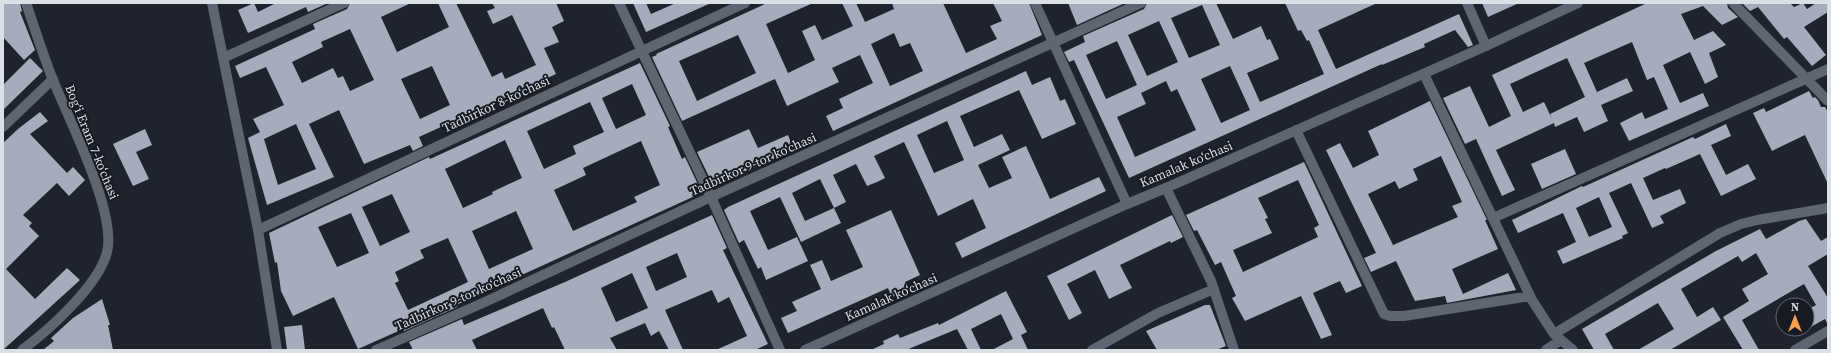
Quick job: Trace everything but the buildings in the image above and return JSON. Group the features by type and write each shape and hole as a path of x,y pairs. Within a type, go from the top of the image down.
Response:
{"street":[{"name":"Bogʻi Eram 7-koʻchasi","path":"22,350 37,339 87,288 98,273 107,252 105,211 53,79 26,3"},
{"path":"212,3 258,230 278,350"},
{"path":"223,58 344,3"},
{"path":"619,3 780,350"},
{"name":"Tadbirkor 8-koʻchasi","path":"258,230 745,3"},
{"path":"1035,3 1127,204"},
{"name":"Tadbirkor 9-tor koʻchasi","path":"376,350 485,302 710,197 1141,3"},
{"path":"1467,3 1486,46"},
{"name":"Kamalak koʻchasi","path":"805,350 1127,204 1424,74 1578,3"},
{"path":"1733,3 1828,101"},
{"path":"1493,218 1807,80 1828,69"},
{"path":"1424,74 1530,296 1558,337 1573,350"},
{"path":"3,127 53,79"},
{"path":"1296,130 1384,314 1390,316 1404,316 1530,296"},
{"path":"1166,188 1214,289 1234,350"},
{"path":"1546,350 1558,337 1720,233 1741,224 1757,220 1828,208"},
{"path":"1092,350 1158,313 1214,289"},
{"path":"1795,350 1828,331"}]}
